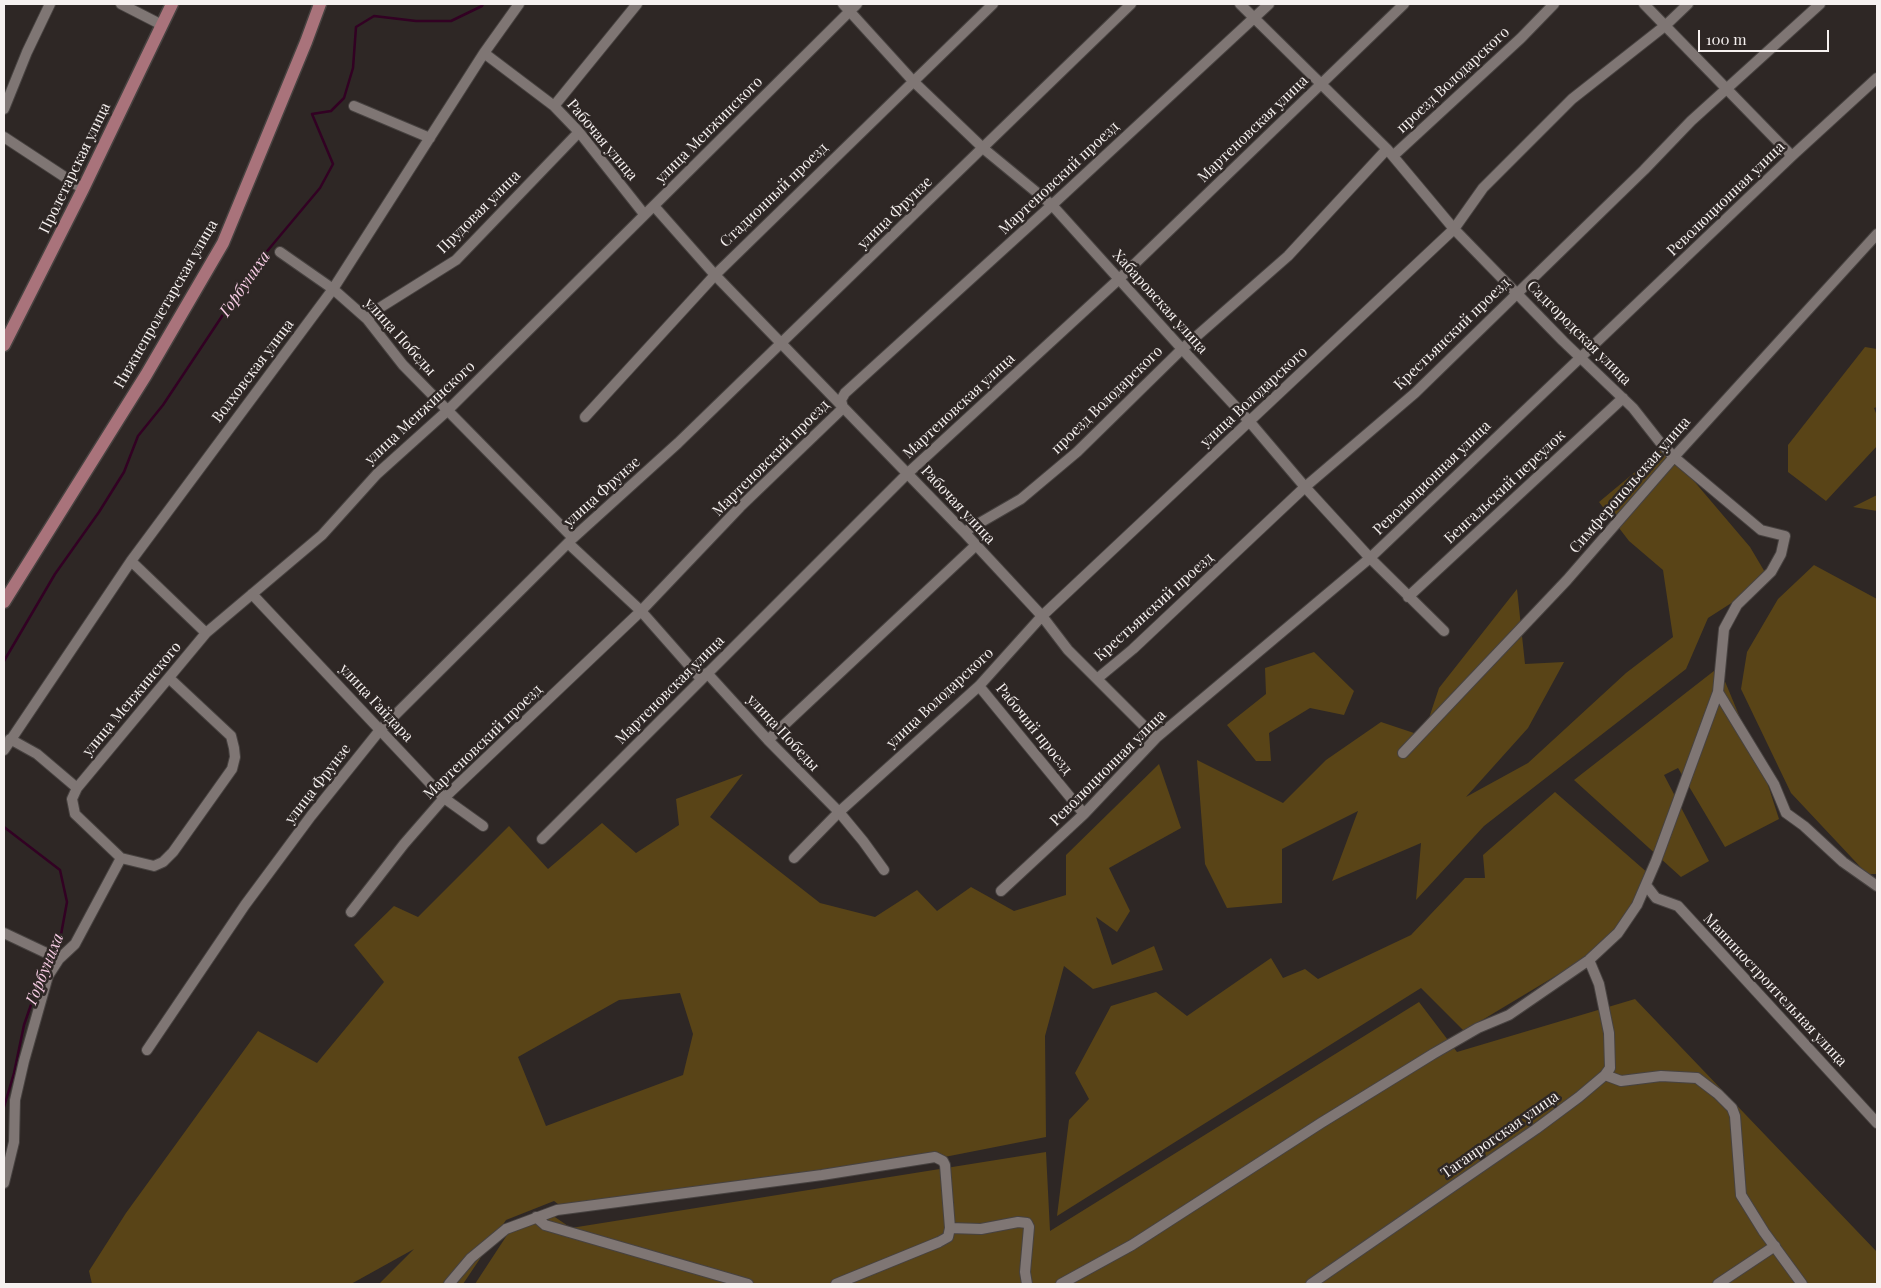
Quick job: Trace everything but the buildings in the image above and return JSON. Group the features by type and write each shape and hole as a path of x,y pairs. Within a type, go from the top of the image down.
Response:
{"main road":[{"name":"Пролетарская улица","path":"4,345 83,189 172,4"},
{"name":"Нижнепролетарская улица","path":"4,602 146,374 223,243 320,4"}],"street":[{"path":"4,110 27,52 50,4"},
{"path":"121,4 162,24"},
{"name":"Волховская улица","path":"4,750 131,560 333,289 484,53 520,4"},
{"path":"554,106 637,4"},
{"name":"Стадионный проезд","path":"585,417 715,275 993,4"},
{"name":"улица Фрунзе","path":"148,1050 245,905 311,816 380,730 571,541 678,443 1132,4"},
{"name":"Садгородская улица","path":"1240,4 1390,152 1454,229 1623,398 1674,457 1762,530 1785,536 1781,554 1771,572 1737,605 1724,629 1718,692"},
{"name":"Мартеновский проезд","path":"351,912 404,844 444,798 641,611 740,507 843,408 842,400 845,392 1052,205 1269,4"},
{"name":"Мартеновская улица","path":"542,839 907,474 1119,279 1404,4"},
{"name":"проезд Володарского","path":"964,532 1021,499 1077,452 1182,350 1288,256 1390,152 1521,38 1554,4"},
{"path":"1644,4 1727,87 1792,156"},
{"name":"улица Володарского","path":"794,858 839,812 979,686 1042,616 1454,229 1483,188 1572,98 1666,25 1688,4"},
{"name":"Крестьянский проезд","path":"1098,678 1134,649 1305,487 1415,393 1727,87 1820,4"},
{"name":"Хабаровская улица","path":"850,6 912,81 984,149 1052,205 1182,350 1249,421 1305,487 1370,558 1444,631"},
{"name":"улица Менжинского","path":"77,788 206,633 322,535 377,474 447,411 654,206 850,6"},
{"name":"Рабочая улица","path":"484,53 554,106 579,132 644,214"},
{"name":"Революционная улица","path":"1001,891 1084,814 1156,738 1370,558 1792,156 1877,78"},
{"path":"354,106 430,138"},
{"name":"Прудовая улица","path":"367,319 381,307 456,260 579,132"},
{"path":"4,138 83,189"},
{"name":"Рабочая улица","path":"654,206 780,344 964,532 1042,616 1068,650 1156,738"},
{"name":"Симферопольская улица","path":"1402,753 1567,580 1674,457 1877,234"},
{"name":"улица Победы","path":"280,252 333,289 367,319 403,365 571,541 839,812 884,870"},
{"name":"Бенгальский переулок","path":"1408,597 1623,398"},
{"path":"768,740 976,546"},
{"path":"131,560 206,633"},
{"name":"улица Гайдара","path":"252,594 444,798 483,826"},
{"path":"10,739 37,754 77,788 72,799 75,814 121,858 154,866 163,862 172,852 232,769 234,757 231,736 169,678"},
{"name":"Рабочий проезд","path":"979,686 1084,814"},
{"path":"1718,692 1774,784 1786,814 1804,826 1843,862 1877,886"},
{"path":"1061,1284 1132,1245 1321,1123 1434,1054 1478,1028 1509,1015 1590,960 1618,934 1637,905 1656,861 1718,692"},
{"path":"4,1183 14,1142 16,1100 24,1061 48,976 59,959 75,944 121,858"},
{"name":"Машиностроительная улица","path":"1646,885 1660,900 1678,906 1877,1123"},
{"path":"4,933 59,959"},
{"path":"1590,960 1599,984 1609,1033 1610,1068 1605,1075 1621,1081 1662,1076 1697,1078 1718,1094 1732,1108 1735,1116 1741,1195 1802,1284"},
{"name":"Таганрогская улица","path":"1311,1284 1536,1129 1605,1075"},
{"path":"450,1284 471,1258 506,1229 557,1210 822,1176 936,1157 943,1161 945,1165 950,1228 948,1237 836,1284"},
{"path":"536,1217 545,1225 748,1284"},
{"path":"950,1228 981,1229 1018,1222 1027,1223 1029,1227 1025,1272 1027,1284"},
{"path":"1718,1284 1775,1246"}],"shaded area":[{"path":"1865,347 1877,349 1877,407 1874,408 1877,416 1877,446 1826,501 1788,472 1788,445"},
{"path":"1665,447 1750,547 1769,579 1708,618 1686,669 1484,826 1416,900 1421,843 1332,881 1358,811 1282,849 1282,903 1227,908 1205,864 1197,760 1283,803 1326,760 1381,722 1423,736 1439,688 1517,589 1525,664 1564,662 1528,728 1466,797 1528,763 1626,673 1673,637 1663,570 1629,541 1599,502"},
{"path":"1877,495 1877,511 1853,507"},
{"path":"1814,565 1877,599 1877,874 1867,874 1791,793 1741,689 1747,652 1778,599"},
{"path":"1314,652 1354,691 1344,715 1310,708 1269,733 1271,761 1256,761 1227,725 1266,694 1265,668"},
{"path":"1719,667 1768,785 1779,819 1725,847 1678,768 1664,775 1709,861 1681,877 1574,780"},
{"path":"1159,764 1181,828 1109,868 1130,911 1117,932 1096,917 1112,965 1154,946 1163,970 1093,989 1064,966 1045,1036 1046,1137 843,1177 570,1213 554,1201 506,1220 463,1284 379,1284 414,1249 351,1284 92,1284 89,1271 126,1213 258,1031 317,1063 384,982 354,945 394,906 418,917 509,826 548,869 602,823 636,853 679,825 676,799 743,774 710,817 820,903 875,917 917,890 937,911 971,887 1014,911 1066,895 1066,855","holes":["680,993 693,1034 683,1075 546,1126 518,1057 619,1000"]},
{"path":"1555,792 1649,874 1639,910 1607,945 1464,1031 1421,988 1057,1216 1069,1120 1089,1099 1075,1073 1111,1006 1156,992 1187,1016 1271,958 1283,978 1305,969 1318,979 1411,935 1465,878 1485,878 1483,855"},
{"path":"1635,999 1877,1252 1877,1284 475,1284 511,1229 549,1213 571,1228 1046,1152 1050,1231 1419,1002 1457,1052"}],"waterway":[{"name":"Горбуниха","path":"4,661 55,574 99,512 124,472 138,436 163,405 258,262 320,188 333,164 312,114 331,111 344,98 353,68 356,27 374,16 416,21 451,21 483,4"},
{"name":"Горбуниха","path":"4,827 60,870 67,902 60,940 52,954"},
{"name":"Горбуниха","path":"4,1107 14,1073 24,1025 42,973 50,959"}]}
